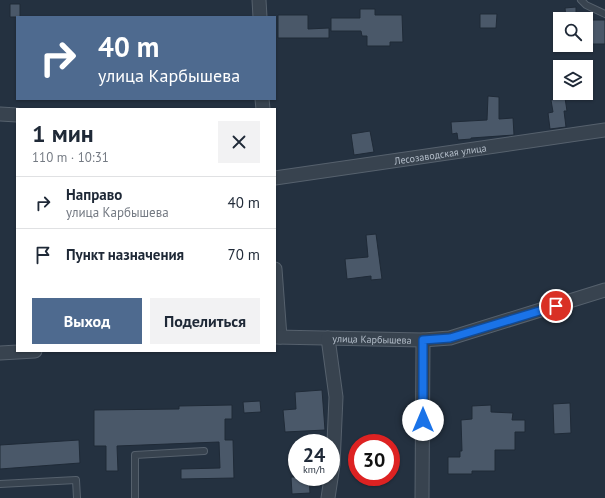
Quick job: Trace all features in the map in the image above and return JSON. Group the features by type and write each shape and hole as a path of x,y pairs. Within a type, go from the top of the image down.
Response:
{"street":[{"path":"259,0 260,16"},
{"path":"0,114 16,115"},
{"name":"Лесозаводская улица","path":"276,178 605,130"},
{"name":"улица Карбышева","path":"278,337 423,340 450,338 605,290"},
{"path":"276,292 278,337"},
{"path":"328,338 336,397 334,464 328,498"},
{"path":"422,498 423,340"},
{"path":"0,353 18,352"}],"lane":[{"path":"581,0 586,5 605,14"},
{"path":"135,498 135,455 204,451"},
{"path":"0,484 76,480 77,498"}],"building":[{"path":"10,4 20,4 20,16 10,17"},
{"path":"576,7 576,12 565,12 565,8"},
{"path":"360,9 375,9 375,15 402,15 403,42 390,42 390,46 367,46 367,36 362,36 361,31 331,31 331,18 360,18"},
{"path":"480,14 497,14 496,28 480,28"},
{"path":"278,15 308,15 308,29 329,28 329,38 278,38"},
{"path":"593,20 605,20 605,44 593,44"},
{"path":"488,96 499,97 499,119 513,118 514,135 458,140 457,133 452,134 451,122 487,120"},
{"path":"551,100 565,100 567,111 564,111 566,127 550,129 548,113 553,112"},
{"path":"370,131 374,152 354,155 351,134"},
{"path":"376,234 382,279 371,280 371,276 347,279 345,259 368,257 366,235"},
{"path":"322,390 325,430 285,432 283,410 296,409 295,392"},
{"path":"260,401 261,412 244,413 243,402"},
{"path":"570,403 571,433 554,434 553,404"},
{"path":"232,405 232,419 225,419 225,440 233,440 234,478 181,479 181,469 220,468 219,442 117,446 118,471 106,471 106,446 94,446 94,410 179,409 179,406"},
{"path":"491,405 491,412 513,413 512,420 525,420 525,432 515,432 515,450 495,450 495,471 472,471 472,474 448,474 448,457 460,457 460,451 462,451 461,420 472,419 472,406"},
{"path":"79,440 80,463 0,469 0,445"},
{"path":"292,486 310,486 310,493 292,494"}],"route":[{"path":"423,420 423,340 450,338 556,306"}]}
